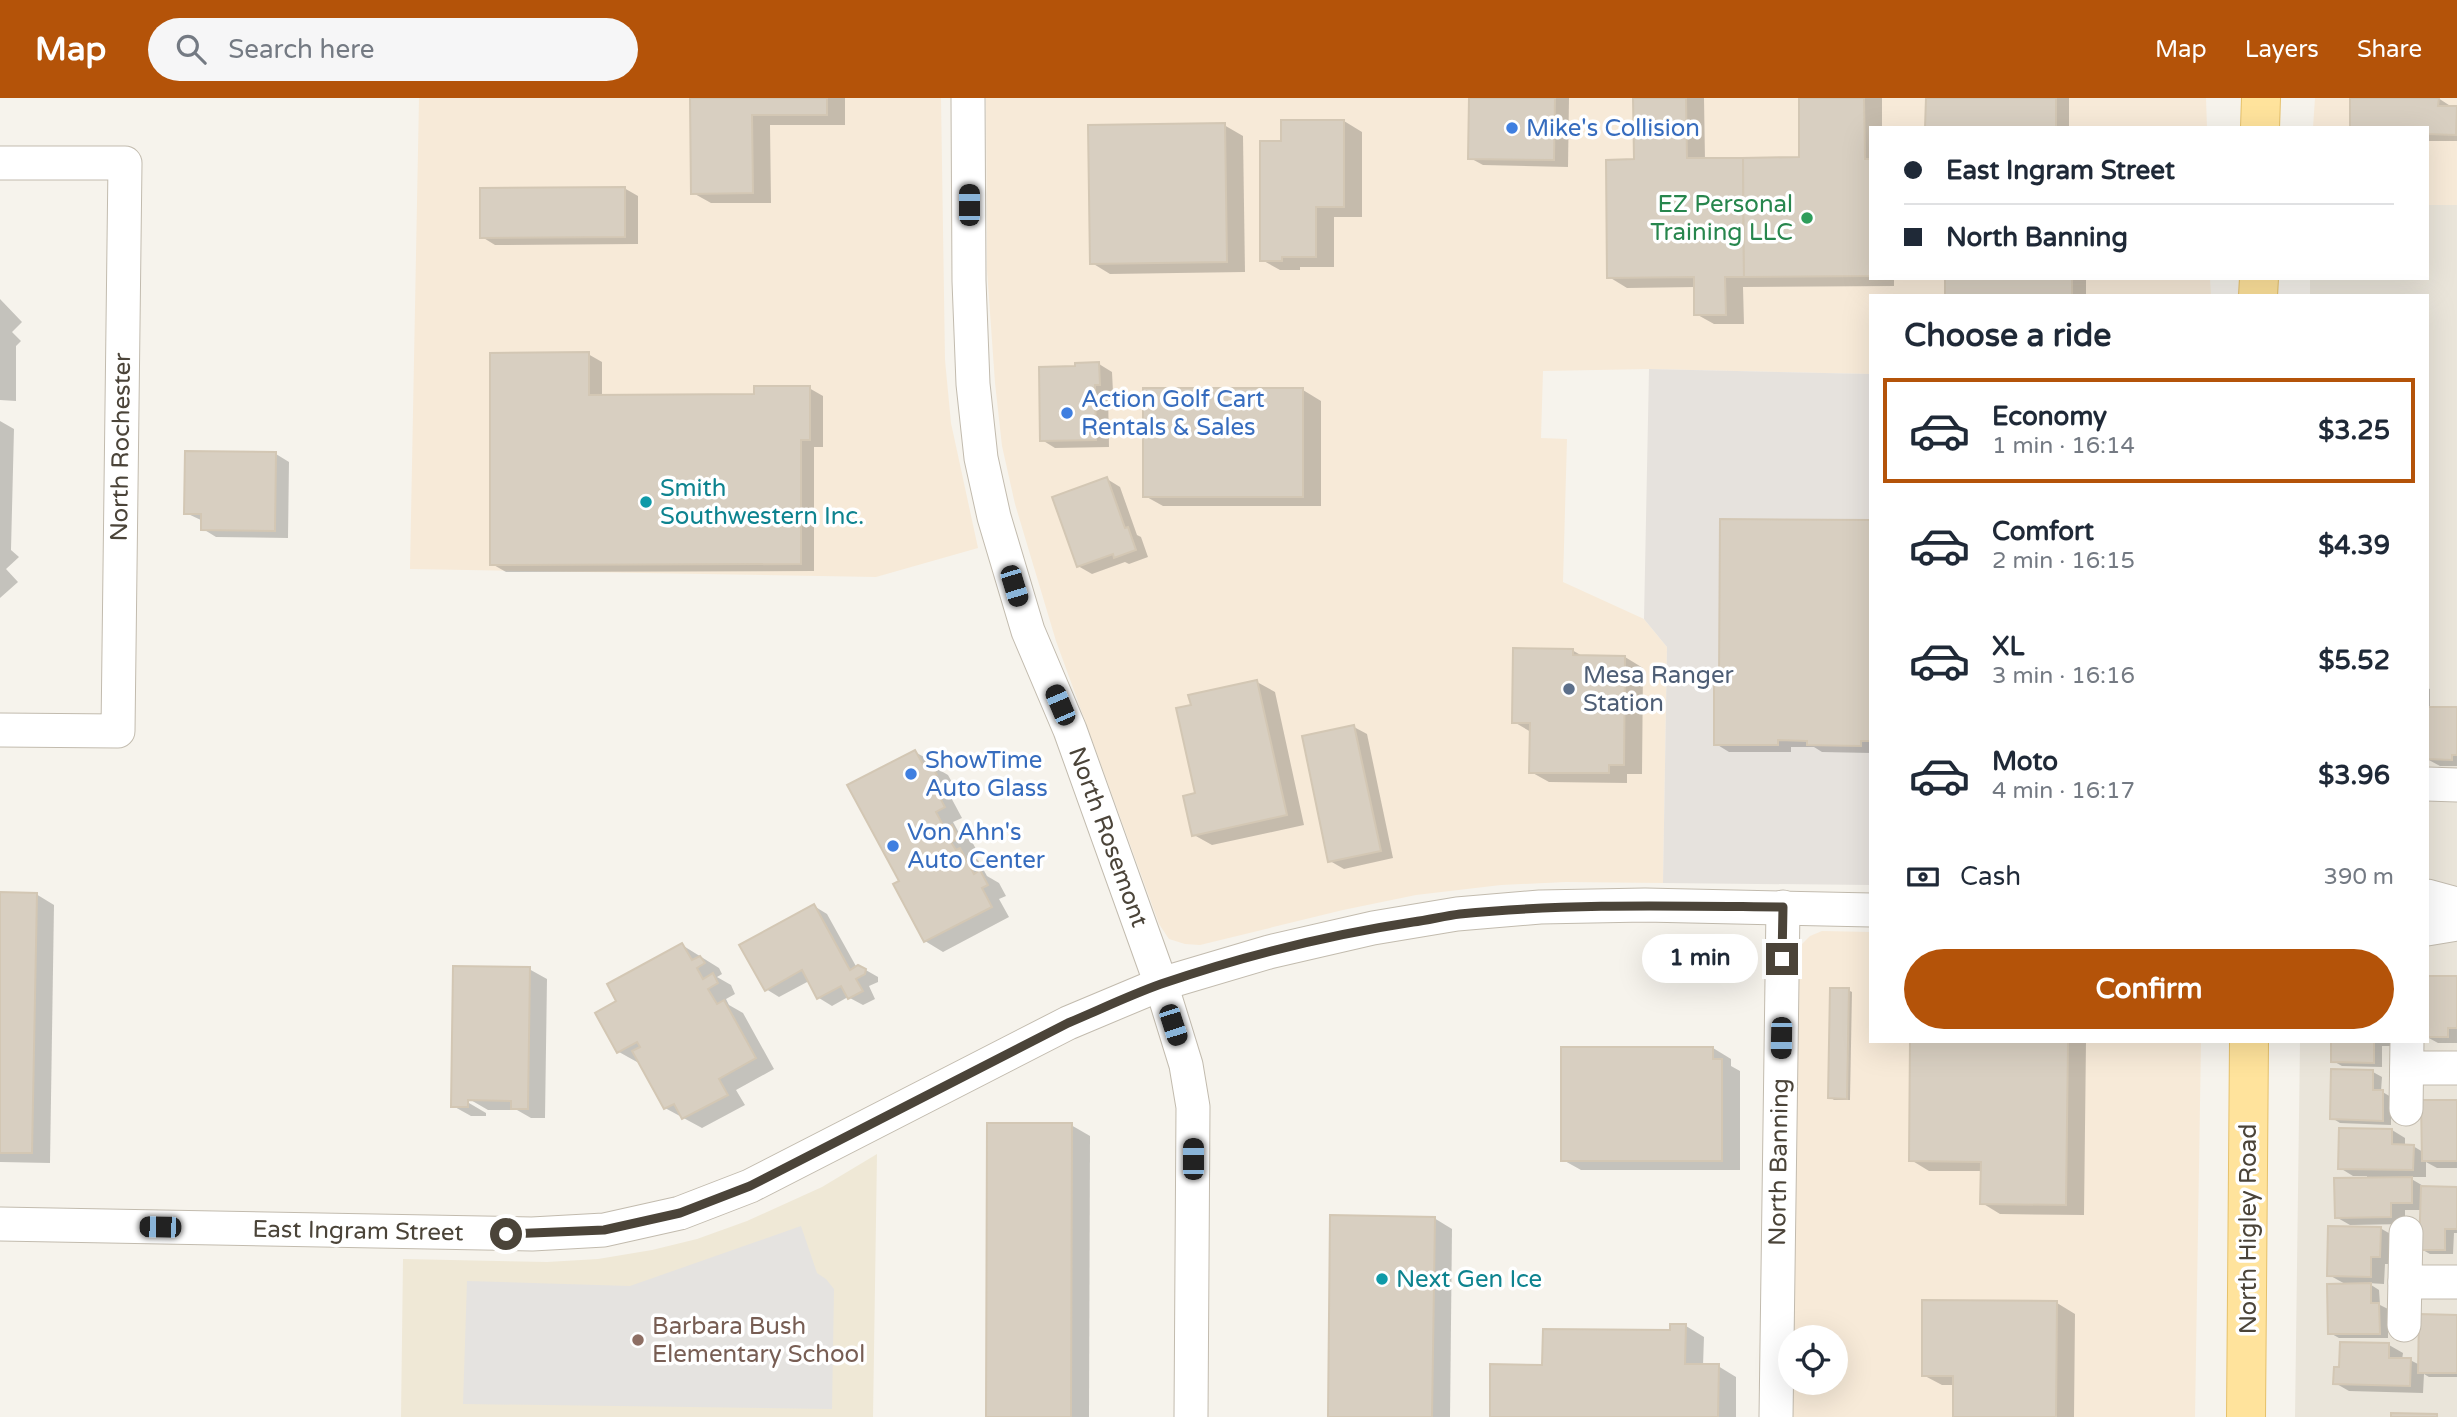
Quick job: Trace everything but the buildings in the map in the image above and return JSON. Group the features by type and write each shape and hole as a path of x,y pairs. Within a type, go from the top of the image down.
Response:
{"main road":[{"path":"2260,126 2261,98"},
{"name":"North Higley Road","path":"2246,1417 2249,1043"}],"street":[{"name":"North Rosemont","path":"968,98 969,281 973,384 981,458 994,517 1028,631 1070,730 1161,985 1186,1065 1194,1107 1191,1417"},
{"name":"North Rochester","path":"0,163 125,163 118,731 0,730"},
{"path":"2429,784 2457,785"},
{"path":"2429,897 2457,904"},
{"name":"East Ingram Street","path":"0,1224 532,1234 604,1230 680,1213 750,1186 1068,1023 1161,985 1269,952 1373,929 1457,915 1540,908 1636,905 1869,910"},
{"name":"North Banning","path":"1776,1417 1783,907"},
{"path":"2429,929 2457,924"},
{"path":"2406,1109 2407,1054 2457,1068"},
{"path":"2404,1325 2406,1233"},
{"path":"2405,1282 2457,1282"}],"shaded area":[{"path":"419,98 941,98 945,360 951,423 978,548 876,577 410,569"},
{"path":"986,98 2206,98 2207,126 1869,126 1869,280 2210,280 2211,294 1869,294 1869,374 1649,369 1543,371 1541,438 1567,439 1563,582 1644,619 1667,647 1663,883 1566,882 1501,885 1416,895 1200,945 1169,939 1159,924 1056,641 1015,504 1002,446 987,270"},
{"path":"2315,98 2457,98 2457,205 2429,205 2429,126 2313,126"},
{"path":"2429,205 2457,205 2457,1417 2295,1417 2300,1043 2429,1043 2429,294 2310,294 2310,280 2429,280"},
{"path":"1649,369 1869,374 1869,885 1663,883 1667,647 1644,619"},
{"path":"1822,931 1869,932 1869,1043 2201,1043 2195,1417 1792,1417 1793,1395 1848,1395 1848,1325 1793,1325 1799,955 1802,944 1810,936"},
{"name":"Barbara Bush Elementary School","path":"877,1154 873,1417 401,1417 403,1259 547,1262 598,1259 652,1250 697,1239 747,1221 822,1187"},
{"path":"801,1226 817,1273 834,1289 832,1409 463,1404 467,1281 630,1286"}],"place":[{"name":"Mike's Collision","path":"1512,128"},
{"name":"EZ Personal Training LLC","path":"1807,218"},
{"name":"Action Golf Cart Rentals & Sales","path":"1067,413"},
{"name":"Smith Southwestern Inc.","path":"646,502"},
{"name":"Mesa Ranger Station","path":"1569,689"},
{"name":"ShowTime Auto Glass","path":"911,774"},
{"name":"Von Ahn's Auto Center","path":"893,846"},
{"name":"Next Gen Ice","path":"1382,1279"},
{"name":"Barbara Bush Elementary School","path":"638,1340"}],"route":[{"path":"506,1234 604,1230 680,1213 750,1186 1068,1023 1114,1003 1161,985 1269,952 1373,929 1457,915 1540,908 1636,905 1783,907 1782,959"}]}
